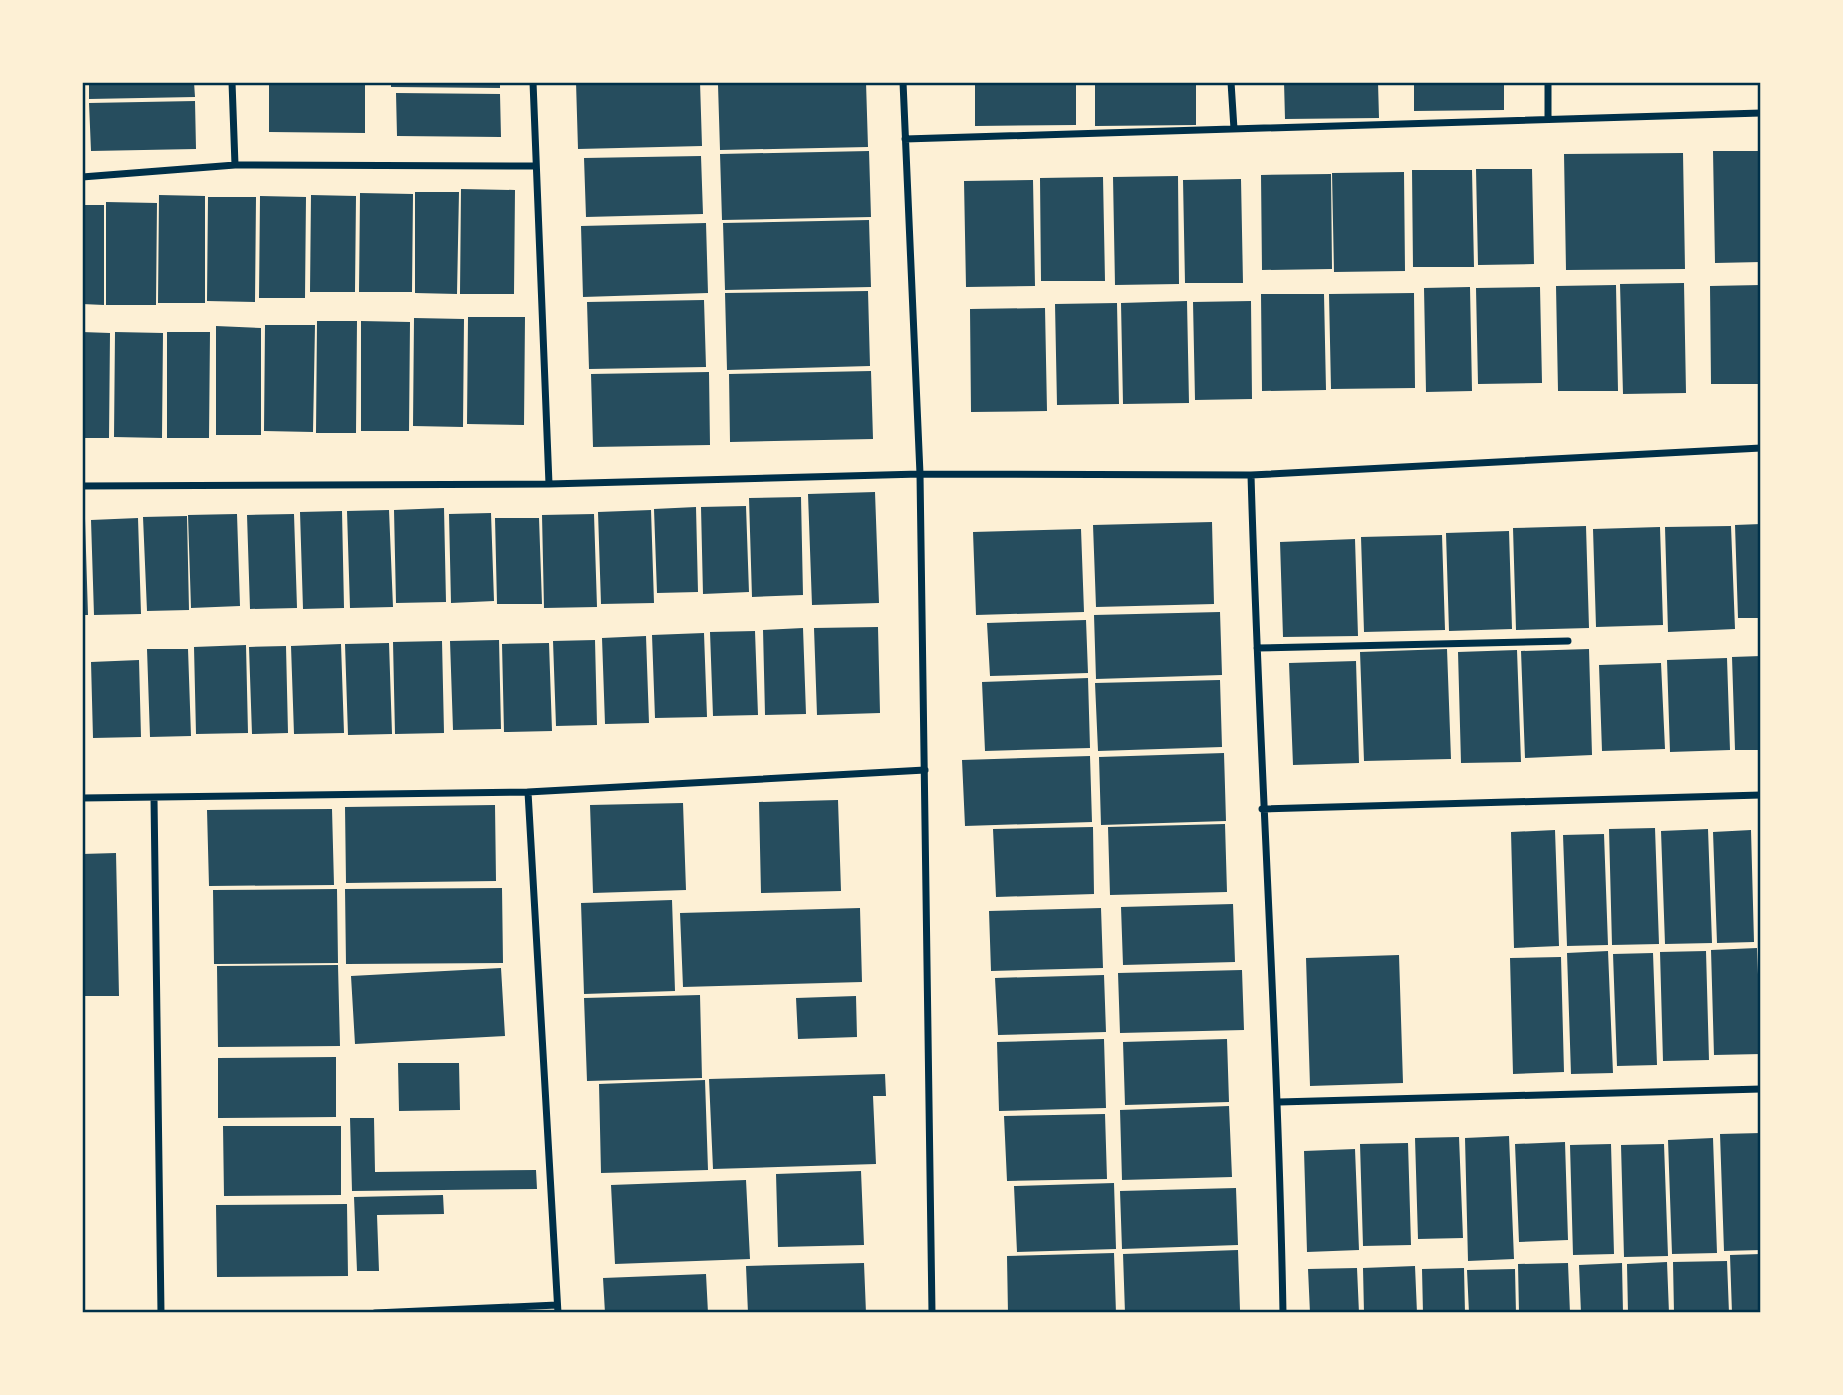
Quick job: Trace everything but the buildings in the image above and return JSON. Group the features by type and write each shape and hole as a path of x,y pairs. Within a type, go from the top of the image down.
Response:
{"street":[{"path":"232,82 235,166"},
{"path":"533,82 549,484"},
{"path":"903,82 920,474 932,1313"},
{"path":"1231,82 1234,129"},
{"path":"1548,82 1548,119"},
{"path":"905,139 1761,113"},
{"path":"82,177 235,166 535,166"},
{"path":"82,486 549,484 920,474 1251,475 1761,447"},
{"path":"1251,475 1262,809 1279,1102 1283,1313"},
{"path":"1257,648 1568,641"},
{"path":"82,798 528,792 925,770"},
{"path":"375,1313 558,1309 528,792"},
{"path":"1262,809 1761,795"},
{"path":"154,798 161,1313"},
{"path":"1279,1102 1761,1089"}]}
